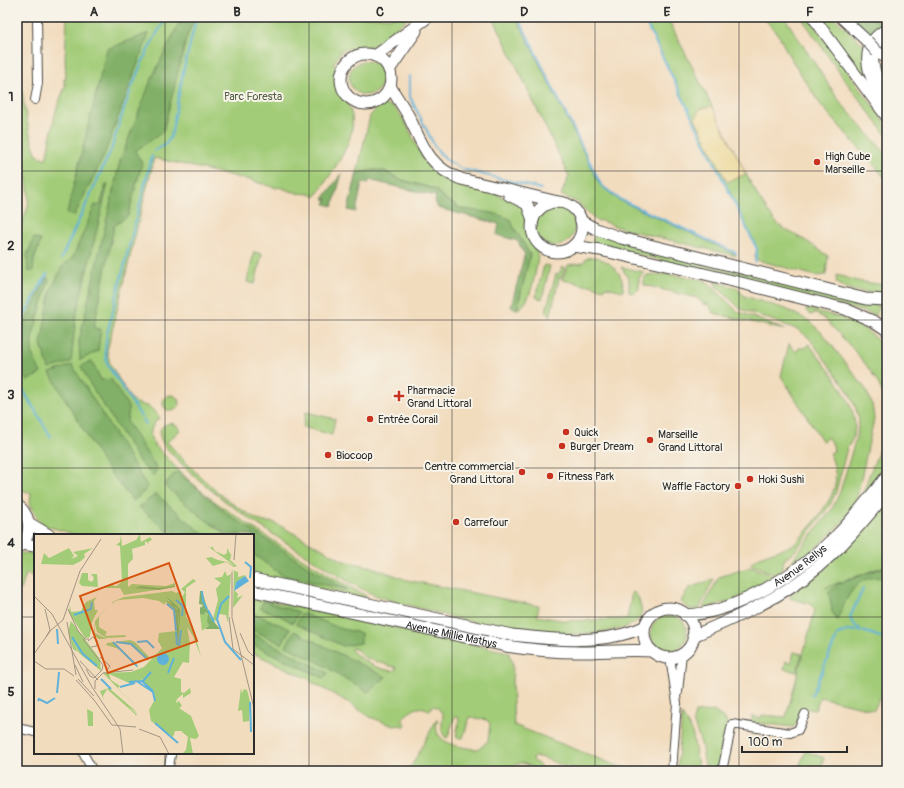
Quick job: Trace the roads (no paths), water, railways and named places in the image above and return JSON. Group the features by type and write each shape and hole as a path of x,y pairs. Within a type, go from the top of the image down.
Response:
{"highway":[{"path":"887,32 880,36 873,45 870,55 870,66 874,79 887,105"}],"street":[{"path":"35,100 38,83 37,17"},
{"path":"813,17 887,117"},
{"path":"841,17 877,52 887,58"},
{"path":"375,56 427,18"},
{"path":"389,70 409,40 427,18"},
{"path":"400,102 380,100 365,104 355,101 345,92 341,79 342,72 348,62 361,55 375,56 381,59 389,70 390,86 400,102 431,159 438,167 453,176 573,207 581,221 582,230 579,239 568,249 556,251 545,248 534,236 533,220 527,204 486,185"},
{"path":"380,100 390,86"},
{"path":"533,220 542,207 550,203 558,202"},
{"path":"581,221 604,232 643,244 866,299 887,300"},
{"path":"573,246 600,250 709,275 844,309 875,322 887,330"},
{"name":"Avenue Rellys","path":"685,615 700,614 723,608 751,596 786,575 815,555 838,534 887,476"},
{"name":"Avenue Rellys","path":"693,636 758,606 808,574 839,548 887,493"},
{"path":"17,505 27,515 29,523 27,538 20,546"},
{"path":"29,523 47,534"},
{"path":"20,546 34,546"},
{"name":"Avenue Millie Mathys","path":"254,579 526,637 547,639 584,639 622,635 644,626"},
{"name":"Avenue Millie Mathys","path":"254,591 545,652 581,652 630,649 652,651"},
{"path":"661,609 674,609 685,615 692,624 693,636 690,646 682,653 670,658 657,655 652,651 645,640 644,626 652,614 661,609"},
{"path":"672,771 682,653"},
{"path":"670,658 677,703"},
{"path":"722,771 732,724 790,733 798,730 805,714"},
{"path":"17,728 34,732"},
{"path":"84,754 93,771"},
{"path":"168,771 171,755"}],"waterway":[{"path":"111,150 134,81 157,32 167,17"},
{"path":"196,21 199,17"},
{"path":"518,17 601,185 619,199 736,253"},
{"path":"643,17 757,249 755,262"},
{"path":"154,151 166,144 171,136 183,72 195,24"},
{"path":"410,76 410,97 435,147 445,159 462,169 541,189"},
{"path":"61,259 110,152"},
{"path":"146,424 107,364 105,351 107,334 152,156"},
{"path":"17,329 47,274"},
{"path":"17,380 51,437"},
{"path":"860,629 853,624 850,617 863,589"},
{"path":"812,695 838,634 851,631 863,631 887,640"}],"place":[{"name":"High Cube Marseille","path":"817,162"},
{"name":"Pharmacie Grand Littoral","path":"399,396"},
{"name":"Entrée Corail","path":"370,419"},
{"name":"Quick","path":"566,432"},
{"name":"Marseille Grand Littoral","path":"650,440"},
{"name":"Burger Dream","path":"562,446"},
{"name":"Biocoop","path":"328,455"},
{"name":"Centre commercial Grand Littoral","path":"522,472"},
{"name":"Fitness Park","path":"550,476"},
{"name":"Hoki Sushi","path":"750,479"},
{"name":"Waffle Factory","path":"738,486"},
{"name":"Carrefour","path":"456,522"}],"park label":[{"name":"Parc Foresta","path":"253,96"}]}
